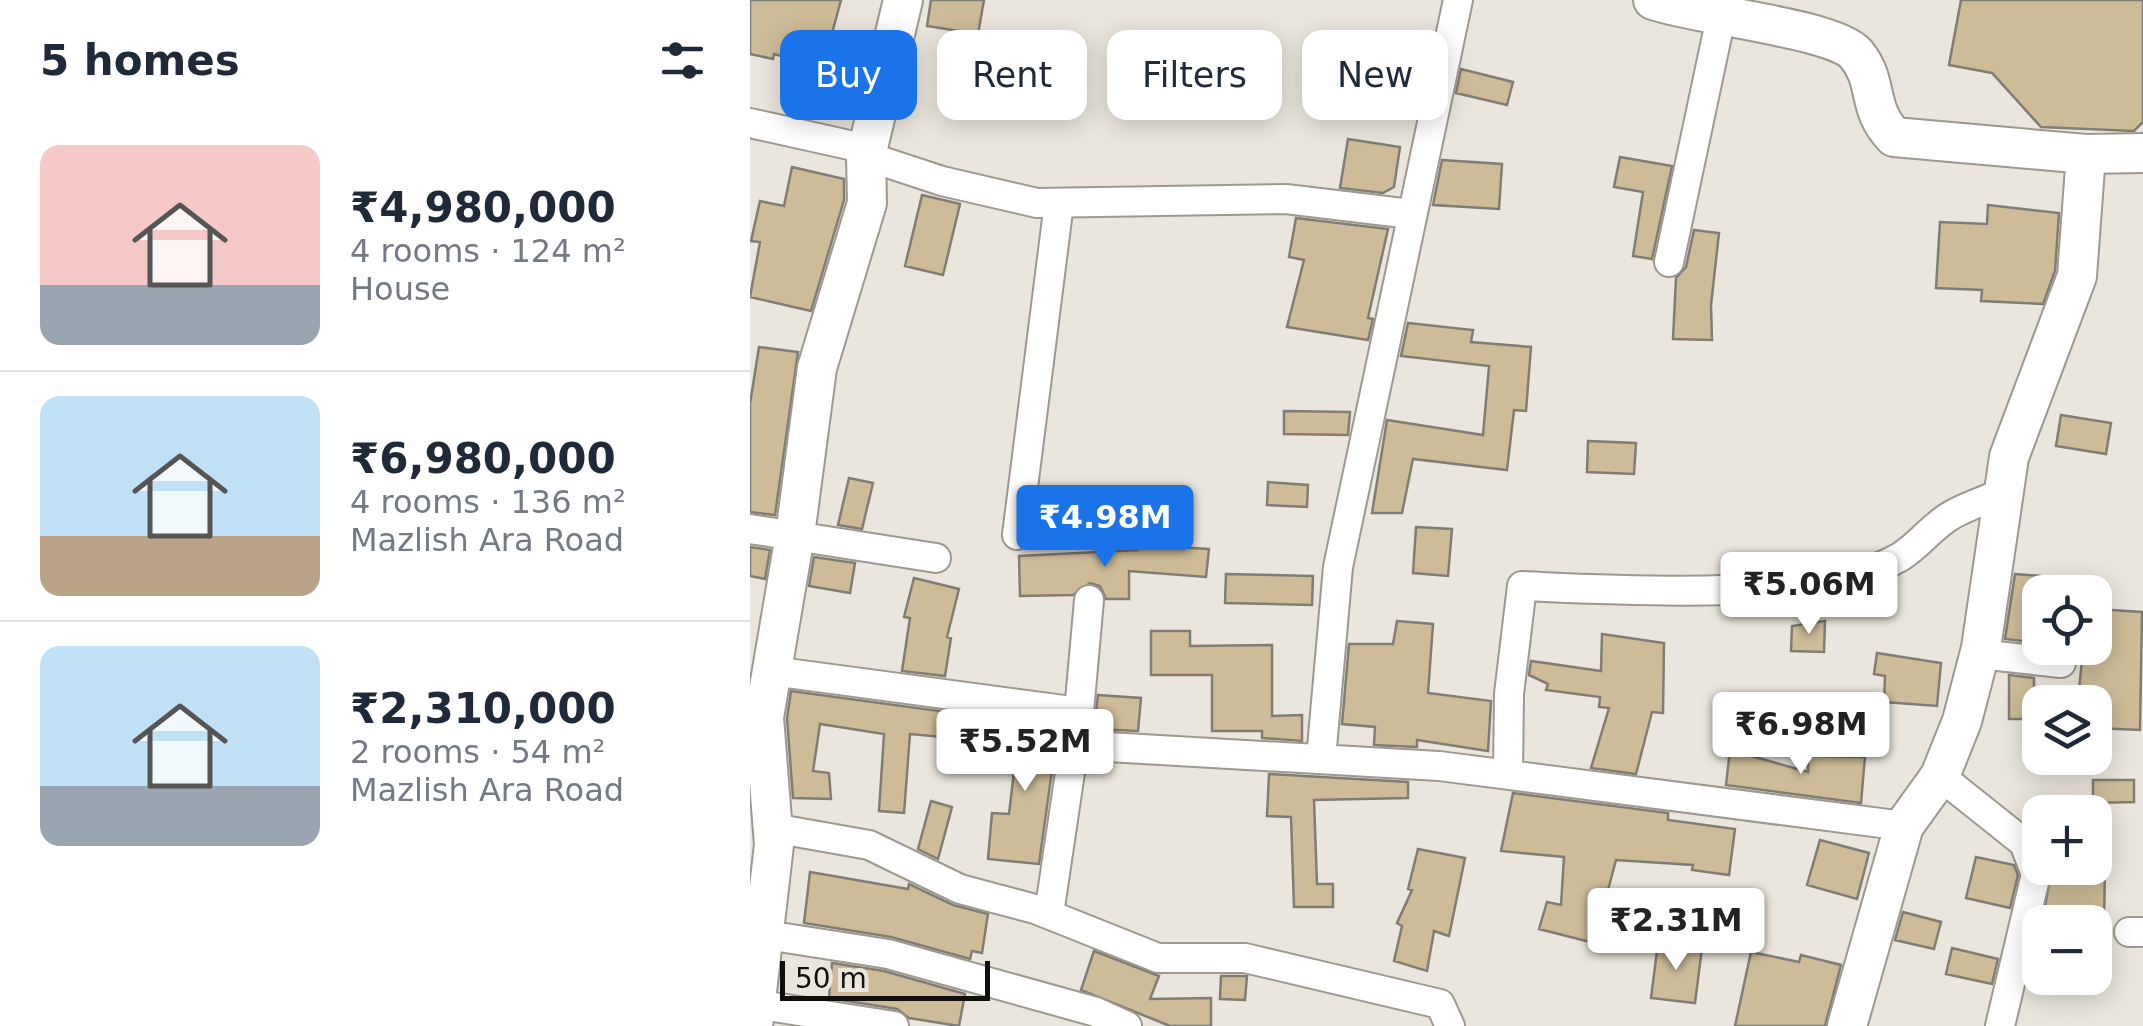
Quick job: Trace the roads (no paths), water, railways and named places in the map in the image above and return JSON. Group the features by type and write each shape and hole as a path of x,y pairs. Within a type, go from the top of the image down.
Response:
{"street":[{"path":"894,1026 754,1004 766,935 765,660 796,535 817,368 866,203 867,152 903,0"},
{"path":"1321,760 1338,567 1458,0"},
{"path":"1653,0 1836,41 1852,50 1868,70 1878,119 1894,136 2086,154 2143,153"},
{"path":"1669,262 1720,17"},
{"path":"750,123 867,152 942,182 1037,203 1286,199 1411,214"},
{"path":"1847,1026 1904,826 1940,776 1962,721 1979,654 2009,457 2077,276 2086,154"},
{"path":"1017,536 1059,203"},
{"path":"1508,774 1509,694 1522,586 1726,588 1844,577 1900,558 1948,516 2002,493"},
{"path":"750,530 936,558"},
{"path":"1049,914 1078,712 1089,600"},
{"path":"1979,654 2022,659"},
{"path":"765,660 1078,712"},
{"path":"1073,746 1508,774 1623,787 1761,811 1904,826"},
{"path":"1940,776 2024,843 2036,874 2000,1026"},
{"path":"766,839 869,845 960,889 1049,914 1158,958 1244,958 1440,1004 1450,1026"},
{"path":"766,935 888,954 1096,1012 1126,1026"}]}
